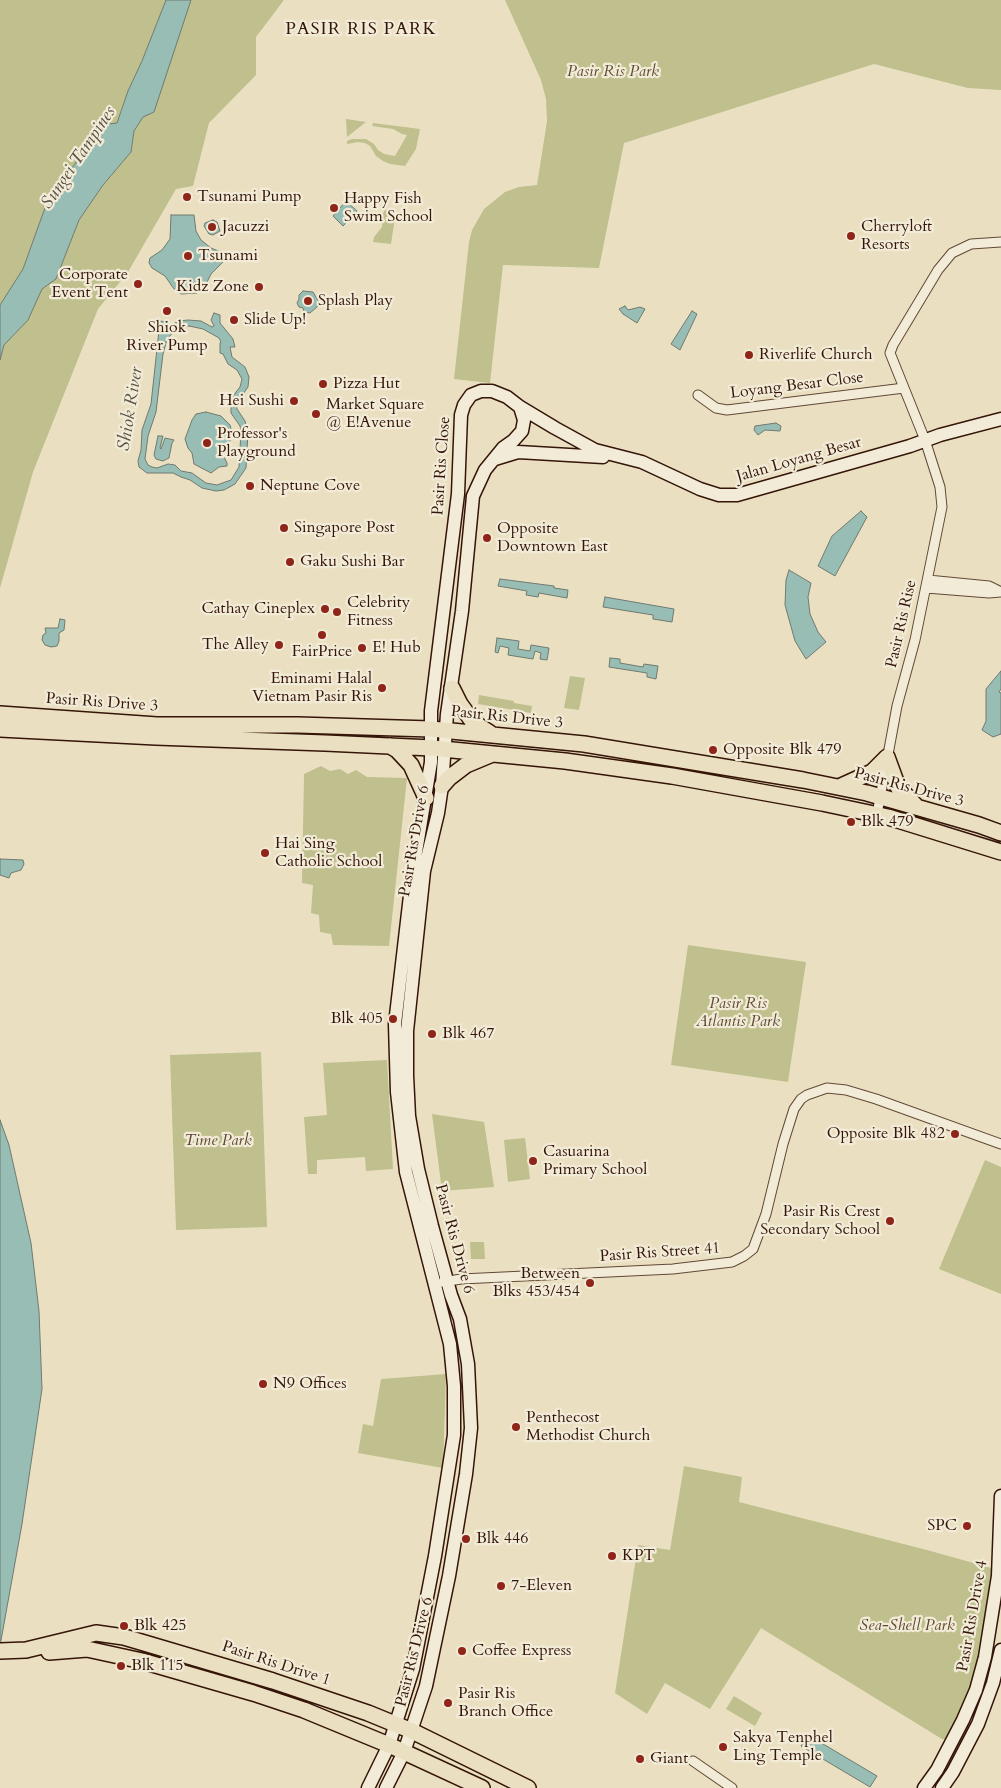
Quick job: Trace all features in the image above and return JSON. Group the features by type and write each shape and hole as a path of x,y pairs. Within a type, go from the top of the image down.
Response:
{"main road":[{"path":"452,688 460,704 473,722 494,735"},
{"name":"Pasir Ris Drive 3","path":"0,714 157,725 298,725 439,729 584,744 648,753 881,796 1001,833"},
{"name":"Pasir Ris Drive 3","path":"0,729 390,746 565,761 672,776 877,814 971,841 1001,852"},
{"path":"390,746 397,750 411,765 426,798"},
{"path":"442,786 466,765 477,759 494,754"},
{"path":"837,787 872,772 887,758 898,787 918,807"},
{"name":"Pasir Ris Drive 1","path":"1,1654 96,1633 124,1637 273,1681 396,1724 528,1788"},
{"name":"Pasir Ris Drive 1","path":"1,1654 26,1656 57,1651 86,1650 142,1661 253,1693 304,1710 389,1745 482,1788"}],"street":[{"path":"925,440 895,369 890,354 893,345 938,270 952,253 971,244 1001,242"},
{"name":"Loyang Besar Close","path":"698,394 716,408 727,410 904,388"},
{"name":"Pasir Ris Close","path":"481,390 492,391 507,397 520,407 524,420 522,431 503,448 484,470 473,496 452,688 439,729 431,711 458,494 461,415 464,405 471,395 481,390"},
{"name":"Jalan Loyang Besar","path":"520,407 595,450 642,462 700,489 719,494 737,495 1001,419"},
{"path":"551,454 557,449 559,439 555,428"},
{"name":"Pasir Ris Rise","path":"877,814 898,706 915,640 942,507 940,487 925,440"},
{"name":"Jalan Loyang Besar","path":"494,459 518,452 626,458"},
{"path":"927,584 989,586 1000,592"},
{"path":"441,624 460,627"},
{"name":"Pasir Ris Drive 6","path":"368,1788 389,1745 413,1669 435,1556 454,1435 454,1386 450,1348 441,1282 409,1116 406,1075 407,1031 424,872 442,786 438,749 439,729"},
{"name":"Pasir Ris Drive 6","path":"386,1788 412,1732 426,1686 438,1634 464,1489 470,1428 468,1364 460,1319 441,1282 406,1172 399,1122 395,1059 395,1024 413,870 426,798 438,749"},
{"name":"Pasir Ris Street 41","path":"441,1282 461,1279 672,1269 732,1262 744,1256 753,1249 766,1214 783,1144 794,1109 801,1099 818,1090 827,1088 846,1090 1001,1144"},
{"name":"Pasir Ris Drive 4","path":"924,1788 937,1770 963,1720 976,1690 985,1657 998,1576 1001,1496"},
{"name":"Pasir Ris Drive 4","path":"942,1788 954,1772 978,1724 993,1683 1001,1650"},
{"path":"693,1761 732,1788"}],"green space":[{"path":"0,0 166,0 128,91 117,123 77,163 46,205 23,269 0,305"},
{"name":"Pasir Ris Park","path":"191,0 284,0 256,37 256,75 209,123 193,186 176,189 128,272 98,309 33,472 0,588 0,360 4,345 28,320 42,289 56,279 79,220 103,185 131,152 134,131 143,117 173,50"},
{"name":"Pasir Ris Park","path":"505,0 1001,0 1001,90 968,88 874,64 624,143 599,268 503,265 490,383 454,379 469,242 472,230 484,209 505,192 519,187 537,185 547,121 546,99 541,80"},
{"path":"346,119 366,122 347,137"},
{"path":"373,123 420,129 416,149 405,166 383,161 365,143 347,144 347,141 352,139 366,139 384,154 395,156 407,135 393,129 372,126"},
{"path":"385,210 396,211 391,244 373,242 374,237 382,227 382,215"},
{"path":"570,676 585,678 579,710 564,708"},
{"path":"479,695 532,706 531,713 478,704"},
{"path":"321,766 330,771 340,769 348,774 356,770 367,777 407,778 389,946 333,945 331,934 320,932 319,915 311,913 313,885 302,883 304,774"},
{"name":"Pasir Ris Atlantis Park","path":"688,945 806,962 788,1082 671,1065"},
{"name":"Time Park","path":"261,1052 267,1227 176,1230 170,1055"},
{"path":"387,1060 393,1169 366,1171 365,1157 317,1160 317,1174 308,1174 304,1117 327,1115 323,1063"},
{"path":"432,1114 484,1122 494,1187 442,1191"},
{"path":"525,1138 530,1179 508,1182 504,1140"},
{"path":"985,1160 1001,1167 1001,1294 939,1269"},
{"path":"470,1242 484,1242 485,1259 471,1259"},
{"path":"446,1374 443,1468 358,1453 363,1424 373,1426 381,1379"},
{"name":"Sea-Shell Park","path":"684,1466 742,1477 739,1502 995,1569 975,1679 951,1739 942,1739 761,1628 710,1709 665,1683 647,1714 615,1693 638,1545 670,1550"},
{"path":"734,1696 762,1713 755,1726 726,1709"}],"water":[{"name":"Sungei Tampines","path":"166,0 191,0 154,112 143,117 134,131 131,152 103,185 79,220 56,279 42,289 28,320 4,345 0,360 0,305 23,269 46,205 102,125 117,123 128,91"},
{"path":"346,201 357,211 343,226 333,216"},
{"name":"Tsunami","path":"171,215 194,215 196,231 201,240 211,248 223,253 224,261 211,274 205,286 197,293 181,294 174,289 165,276 152,268 149,263 150,258 162,250 170,239"},
{"name":"Jacuzzi","path":"213,220 217,222 220,231 213,235 209,234 204,226 205,223"},
{"name":"Splash Play","path":"303,291 313,292 319,302 318,306 310,313 304,312 303,308 299,307 297,303 299,295"},
{"path":"625,306 628,310 640,307 645,309 637,323 619,309"},
{"path":"692,311 697,314 680,350 671,344"},
{"path":"214,313 220,315 220,323 233,339 235,347 230,347 232,357 245,367 249,377 248,387 236,404 245,421 248,432 246,468 235,484 224,490 216,491 202,488 190,480 173,473 147,473 139,467 138,461 141,450 142,430 151,404 160,321 168,322 167,327 179,321 188,320 201,321 212,327 214,326 211,320","holes":["189,326 203,329 219,338 221,342 220,353 223,354 228,364 237,370 242,379 240,387 233,396 231,403 231,413 240,426 241,431 239,467 231,480 217,485 206,483 192,473 181,471 175,465 168,464 157,468 152,467 148,465 145,459 148,436 156,412 163,354 167,339 176,329"]},
{"name":"Professor's Playground","path":"206,412 221,416 230,425 232,432 231,439 223,455 227,466 219,467 211,473 194,464 192,453 185,439 196,414"},
{"path":"776,423 781,426 780,431 765,430 758,435 754,430 755,426"},
{"path":"158,436 163,436 161,449 165,438 174,440 169,458 163,461 156,459 154,455"},
{"path":"861,511 867,517 835,576 818,566 832,536"},
{"path":"789,570 811,583 808,597 810,614 818,632 826,642 806,659 795,641 785,605 786,580"},
{"path":"500,579 554,586 554,588 568,590 567,598 539,593 538,597 526,595 527,591 498,586"},
{"path":"605,597 674,609 672,622 653,619 653,615 603,607"},
{"path":"60,619 65,620 64,630 59,633 57,646 45,645 42,640 43,635 46,633 45,628 58,628"},
{"path":"497,638 519,641 518,649 530,651 531,645 549,648 547,660 540,659 541,653 535,651 533,659 508,655 509,648 500,646 498,653 495,652"},
{"path":"610,658 620,659 620,663 643,667 644,664 658,666 656,679 647,677 647,673 609,667"},
{"path":"1001,671 1001,689 999,692 1001,693 1001,734 993,737 982,730 986,721 986,689"},
{"path":"0,859 23,860 24,864 21,870 11,873 9,878 0,875"},
{"path":"0,1120 9,1145 31,1243 39,1311 42,1389 22,1524 0,1646"},
{"path":"808,1735 877,1776 870,1787 801,1746"}],"place":[{"name":"Tsunami Pump","path":"187,197"},
{"name":"Happy Fish Swim School","path":"334,208"},
{"name":"Jacuzzi","path":"212,227"},
{"name":"Cherryloft Resorts","path":"851,236"},
{"name":"Tsunami","path":"188,256"},
{"name":"Corporate Event Tent","path":"138,284"},
{"name":"Kidz Zone","path":"259,287"},
{"name":"Splash Play","path":"308,301"},
{"name":"Shiok River Pump","path":"167,311"},
{"name":"Slide Up!","path":"234,320"},
{"name":"Riverlife Church","path":"749,355"},
{"name":"Pizza Hut","path":"323,384"},
{"name":"Hei Sushi","path":"294,401"},
{"name":"Market Square @ E!Avenue","path":"316,414"},
{"name":"Professor's Playground","path":"207,443"},
{"name":"Neptune Cove","path":"250,486"},
{"name":"Singapore Post","path":"284,528"},
{"name":"Opposite Downtown East","path":"487,538"},
{"name":"Gaku Sushi Bar","path":"290,562"},
{"name":"Cathay Cineplex","path":"325,609"},
{"name":"Celebrity Fitness","path":"337,612"},
{"name":"FairPrice","path":"322,635"},
{"name":"The Alley","path":"279,645"},
{"name":"E! Hub","path":"362,648"},
{"name":"Eminami Halal Vietnam Pasir Ris","path":"382,688"},
{"name":"Opposite Blk 479","path":"713,750"},
{"name":"Blk 479","path":"851,822"},
{"name":"Hai Sing Catholic School","path":"265,853"},
{"name":"Blk 405","path":"393,1019"},
{"name":"Blk 467","path":"432,1034"},
{"name":"Opposite Blk 482","path":"955,1134"},
{"name":"Casuarina Primary School","path":"533,1161"},
{"name":"Pasir Ris Crest Secondary School","path":"890,1221"},
{"name":"Between Blks 453/454","path":"590,1283"},
{"name":"N9 Offices","path":"263,1384"},
{"name":"Penthecost Methodist Church","path":"516,1427"},
{"name":"SPC","path":"967,1526"},
{"name":"Blk 446","path":"466,1539"},
{"name":"KPT","path":"612,1556"},
{"name":"7-Eleven","path":"501,1586"},
{"name":"Blk 425","path":"124,1626"},
{"name":"Coffee Express","path":"462,1651"},
{"name":"Blk 115","path":"121,1666"},
{"name":"Pasir Ris Branch Office","path":"448,1703"},
{"name":"Sakya Tenphel Ling Temple","path":"723,1747"},
{"name":"Giant","path":"640,1759"}],"district":[{"name":"PASIR RIS PARK","path":"361,30"}],"water label":[{"name":"Shiok River","path":"131,409"}]}
